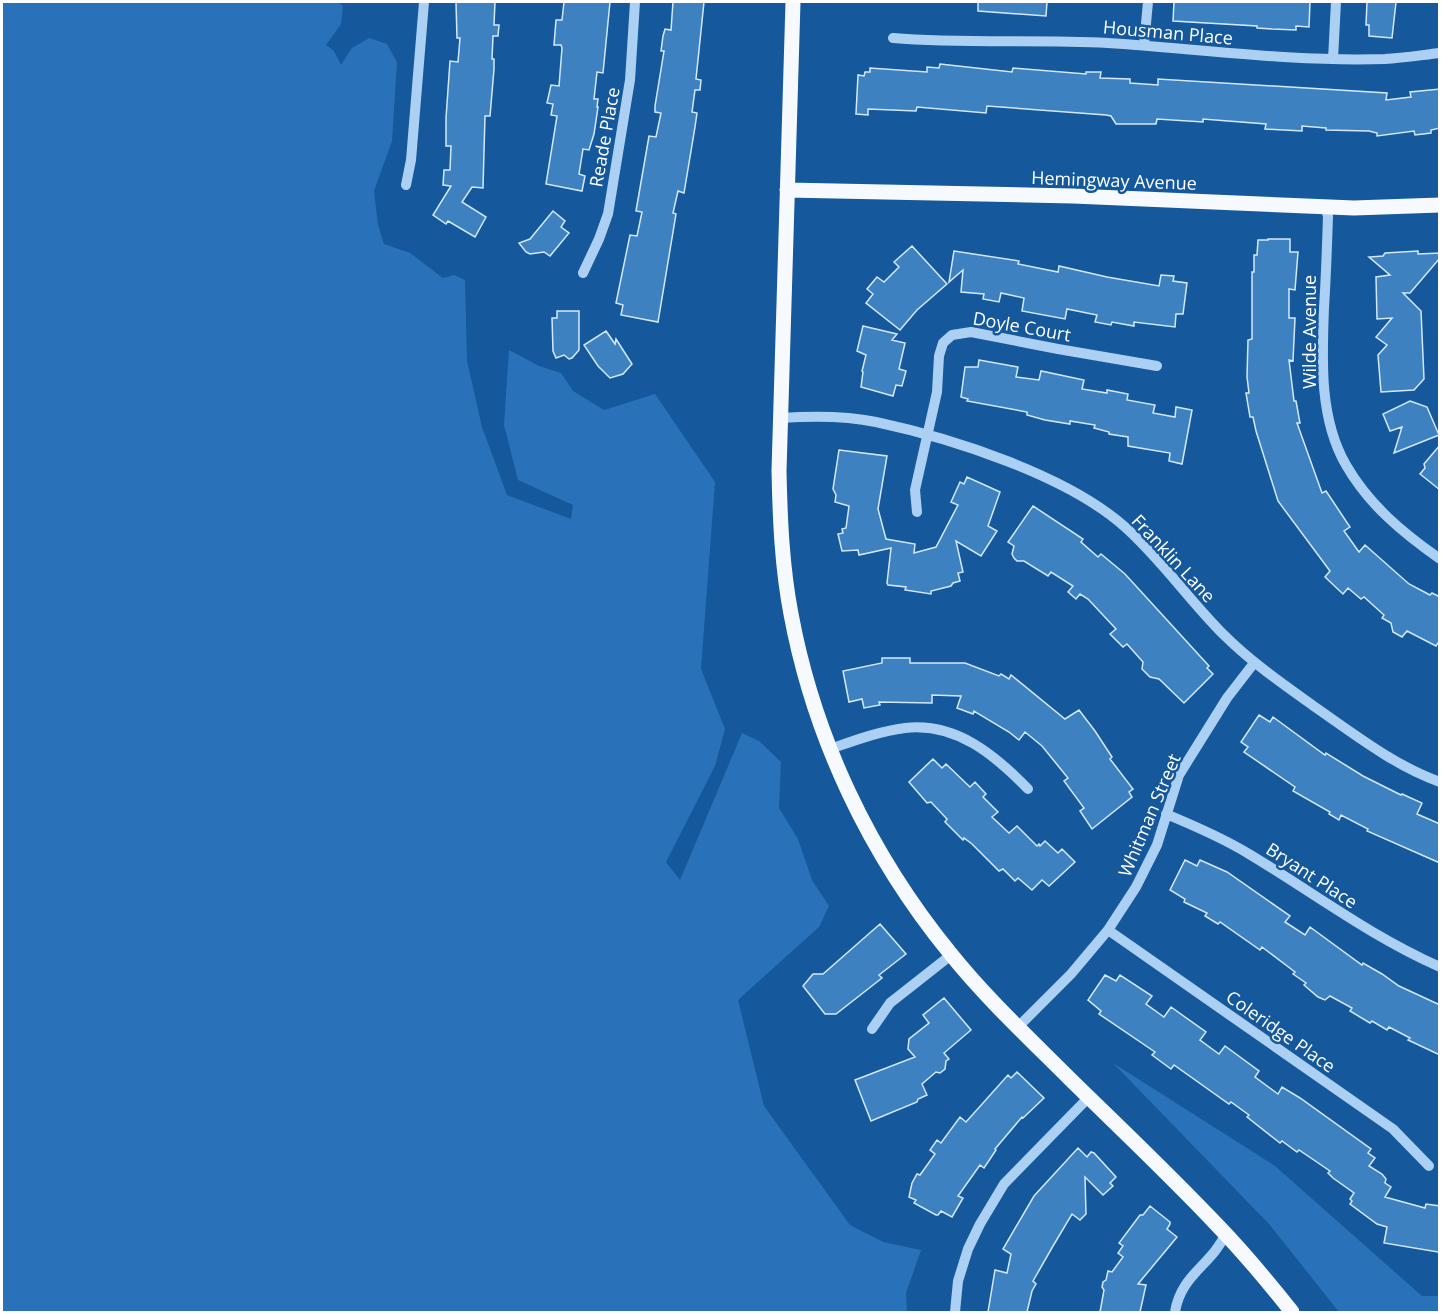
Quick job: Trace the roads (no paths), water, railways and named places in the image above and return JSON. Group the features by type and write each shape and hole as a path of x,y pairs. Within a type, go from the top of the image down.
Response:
{"main road":[{"path":"793,2 780,520 791,614 802,661 830,749 856,807 895,878 951,955 1018,1027 1226,1233 1292,1312"},
{"name":"Hemingway Avenue","path":"787,190 1073,196 1325,207 1384,208 1440,205"}],"street":[{"path":"406,185 413,137 424,2"},
{"name":"Reade Place","path":"583,273 608,214 630,80 636,2"},
{"path":"1144,45 1148,2"},
{"path":"1333,59 1336,2"},
{"name":"Housman Place","path":"894,38 930,41 1092,42 1235,54 1333,59 1386,59 1440,53"},
{"name":"Wilde Avenue","path":"1325,207 1328,216 1322,358 1323,386 1335,440 1345,464 1376,507 1396,526 1440,559"},
{"name":"Doyle Court","path":"917,512 915,490 937,392 939,356 944,343 952,335 963,332 1157,366"},
{"name":"Franklin Lane","path":"781,418 808,416 874,421 978,451 1027,470 1075,493 1122,525 1145,547 1186,595 1254,663 1388,756 1440,782"},
{"name":"Whitman Street","path":"1018,1027 1071,974 1108,930 1136,887 1157,845 1179,776 1227,698 1254,663"},
{"path":"830,749 906,728 941,730 969,740 1007,767 1028,789"},
{"name":"Bryant Place","path":"1166,814 1209,832 1250,854 1367,930 1440,967"},
{"name":"Coleridge Place","path":"1108,930 1393,1129 1429,1166"},
{"path":"872,1029 890,1003 951,955"},
{"path":"955,1312 958,1281 968,1249 1004,1184 1089,1097"},
{"path":"1175,1312 1176,1304 1187,1280 1219,1247 1226,1233"}]}
